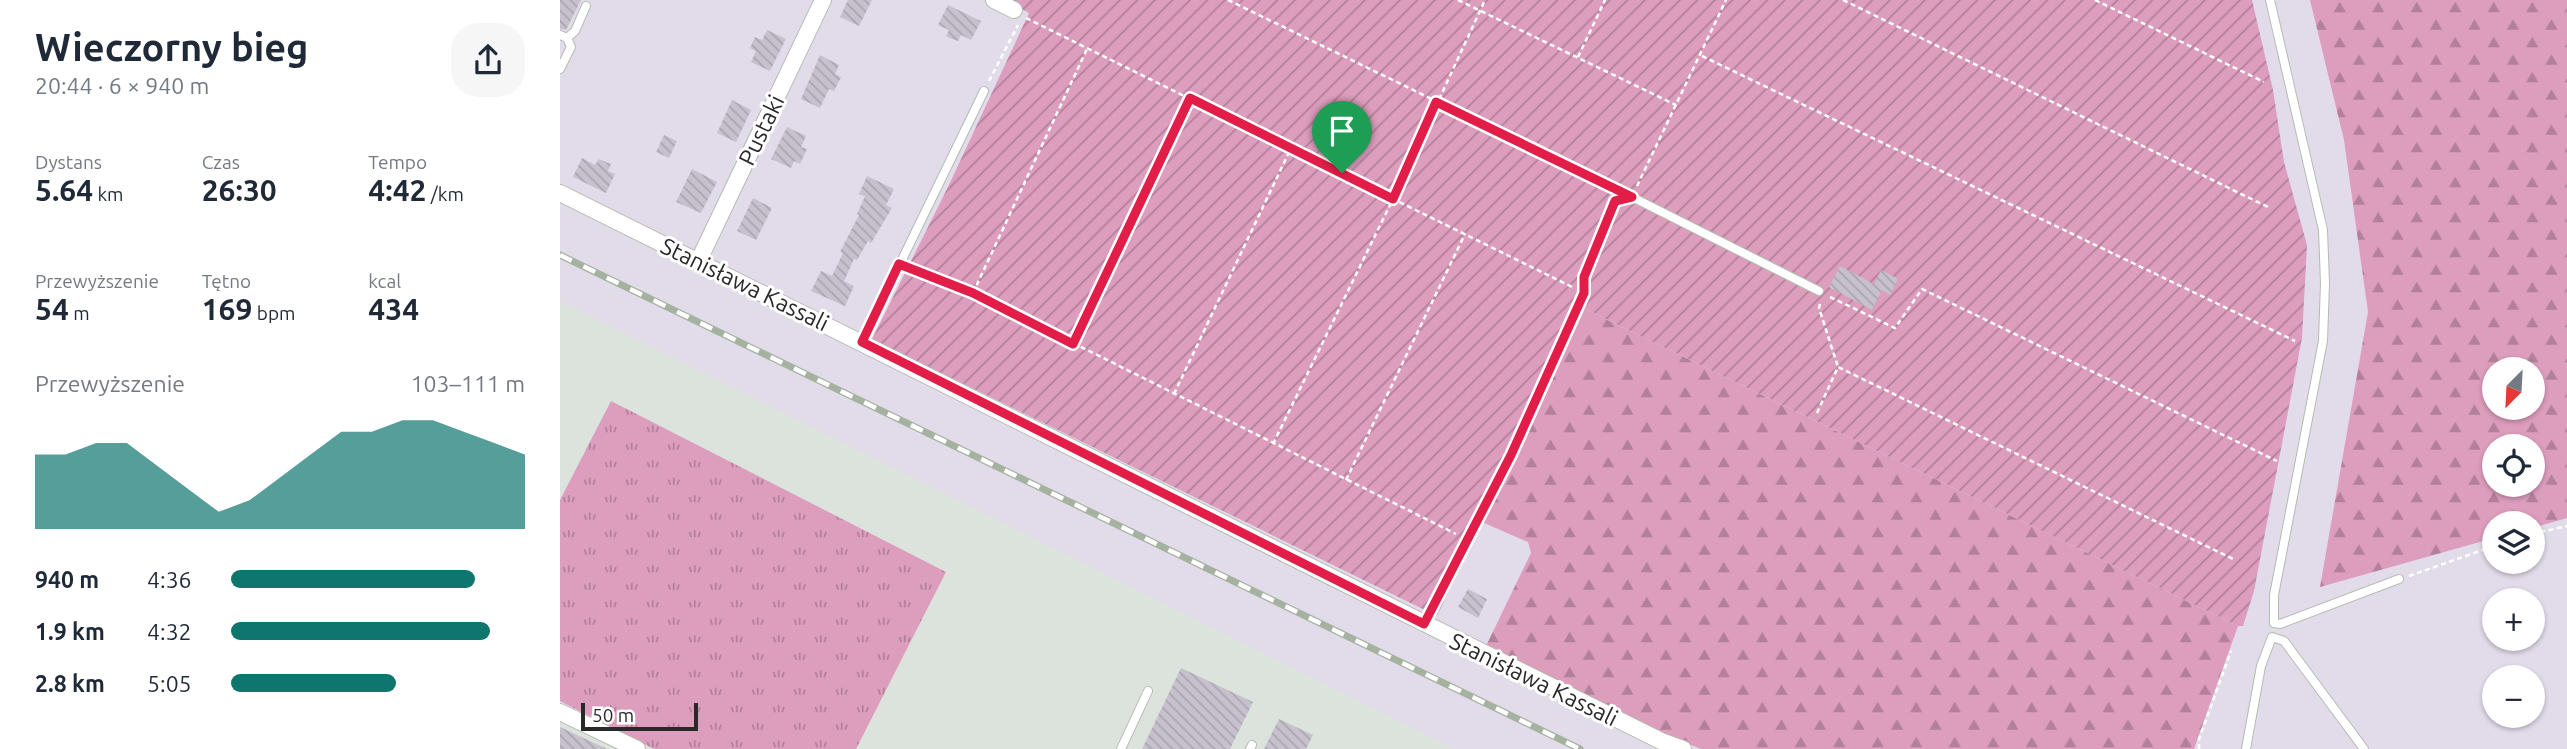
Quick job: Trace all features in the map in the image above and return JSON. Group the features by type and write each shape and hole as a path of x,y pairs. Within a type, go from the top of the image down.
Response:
{"street":[{"name":"Pustaki","path":"699,260 823,0"},
{"path":"994,0 1014,10"},
{"name":"Stanisława Kassali","path":"560,193 1424,624 1661,741 1683,749"},
{"path":"560,712 637,749"}],"lane":[{"path":"2270,0 2323,230 2325,283 2323,341 2274,596 2274,623 2399,579"},
{"path":"560,69 570,47 563,37 575,31 586,6"},
{"path":"862,342 984,91"},
{"path":"1424,624 1511,455 1584,293 1584,277 1615,201 1634,192 1821,293"},
{"path":"2277,641 2281,620"},
{"path":"2246,749 2261,666 2272,637 2277,641 2284,641 2364,749"},
{"path":"1121,749 1148,691"}],"path":[{"path":"1228,0 1436,102 1634,192 1726,0"},
{"path":"1458,0 1676,106"},
{"path":"1273,444 1393,199 1485,0"},
{"path":"1577,58 1605,0"},
{"path":"1843,0 2270,208"},
{"path":"2095,0 2264,82"},
{"path":"984,91 1022,16 1584,293"},
{"path":"973,293 1088,47"},
{"path":"1700,55 2295,341"},
{"path":"1073,344 1190,98"},
{"path":"1174,394 1291,148"},
{"path":"1346,480 1465,234"},
{"path":"899,264 973,293 1468,540"},
{"path":"1817,413 1838,367 1819,308 1821,293 1895,328 1922,289 2277,461"},
{"path":"1838,367 2233,559"},
{"path":"2545,531 2567,526"},
{"path":"2399,579 2482,550"},
{"path":"2199,749 2199,740 2231,651"}],"shaded area":[{"path":"560,301 1455,749 560,749"}],"green space":[{"path":"1005,0 2252,0 2273,90 2284,162 2307,245 2302,338 2254,591 2243,626 2238,626 1585,309 1437,616 872,339 948,187 1029,13"},
{"path":"2310,0 2567,0 2567,518 2545,524 2545,511 2482,511 2482,541 2320,587 2368,312 2344,140"},
{"path":"1585,309 2238,626 2194,749 1701,749 1660,732 1486,646 1531,553 1528,542 1482,522"},
{"path":"611,401 946,572 856,749 654,749 560,701 560,500"}],"building":[{"path":"560,0 581,0 566,30 560,29"},
{"path":"848,0 872,0 859,26 840,17"},
{"path":"948,5 981,21 971,40 961,35 958,41 952,39 946,36 949,30 938,25"},
{"path":"767,30 786,39 770,71 751,62 756,51 750,48 755,37 762,40"},
{"path":"820,55 839,65 835,74 841,77 834,91 829,89 820,108 801,99"},
{"path":"732,100 751,110 736,142 717,133"},
{"path":"787,127 806,136 801,147 807,149 800,164 794,161 791,168 771,159"},
{"path":"664,135 677,141 669,158 656,152"},
{"path":"582,158 595,165 599,159 611,164 608,171 615,174 606,193 573,177"},
{"path":"692,169 717,182 701,213 676,202"},
{"path":"867,176 894,189 886,205 892,208 871,243 868,241 857,260 854,259 844,281 854,286 845,306 811,291 821,271 832,276 843,253 840,252 859,215 857,214 865,196 859,194"},
{"path":"753,198 772,208 756,240 737,231"},
{"path":"1840,266 1874,284 1881,270 1898,279 1890,295 1882,290 1872,310 1829,287"},
{"path":"1468,589 1487,599 1478,618 1458,607"},
{"path":"1181,668 1253,702 1230,749 1142,749"},
{"path":"1279,719 1313,735 1306,749 1264,749"},
{"path":"560,727 607,749 560,749"}],"railway":[{"path":"560,255 1580,749"}],"route":[{"path":"1190,98 1342,173 1393,199 1436,102 1632,197 1615,201 1584,277 1584,293 1511,455 1424,624 862,342 899,264 973,293 1073,344 1190,98"}]}
